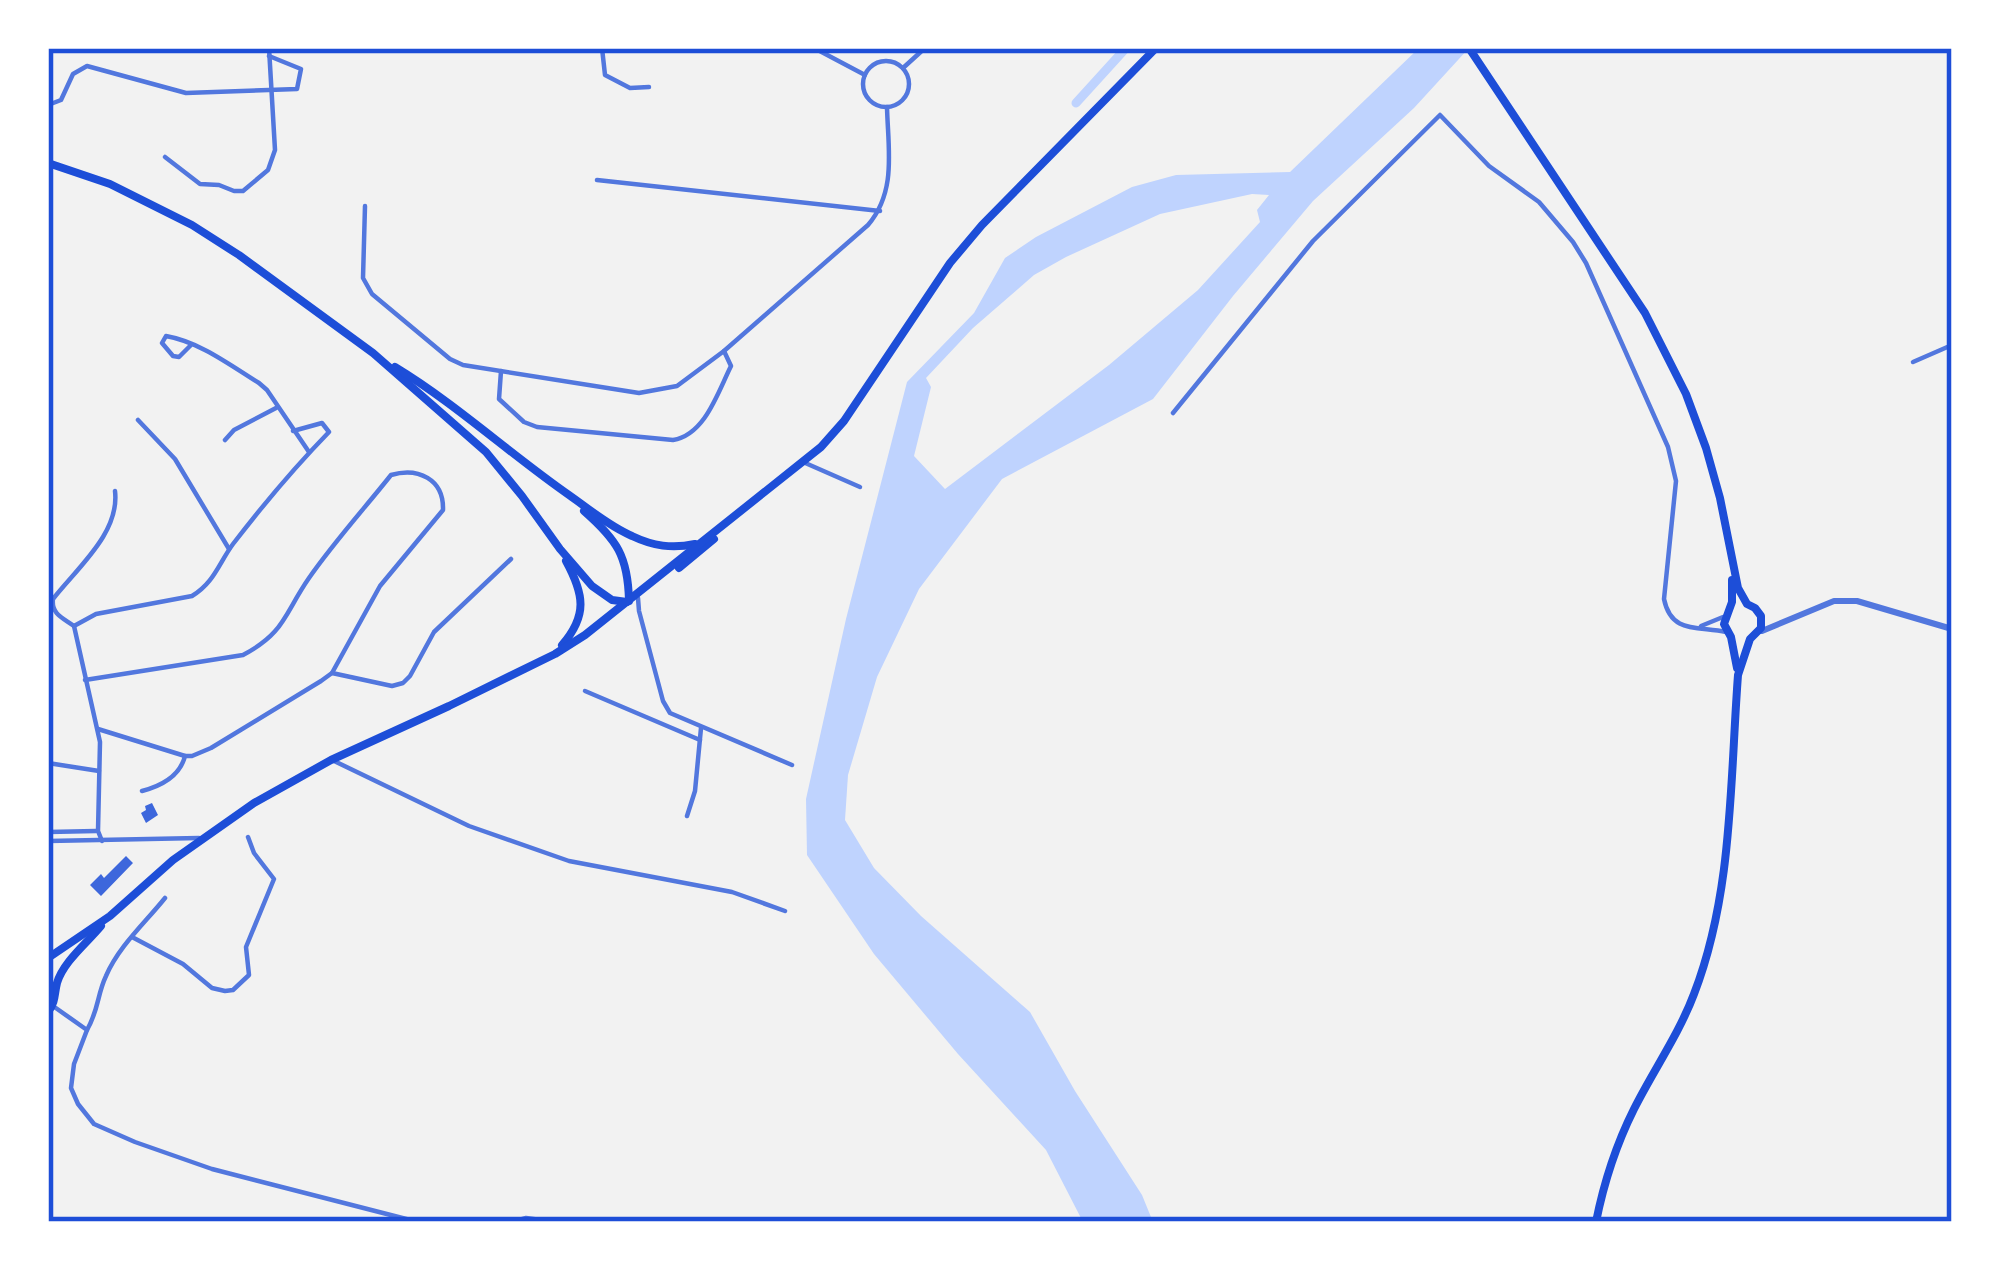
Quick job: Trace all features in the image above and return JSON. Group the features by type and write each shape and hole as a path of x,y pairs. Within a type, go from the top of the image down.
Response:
{"main road":[{"path":"374,353 486,452 560,549 602,595 633,600 803,462 844,421 950,263 1156,48"},
{"path":"1469,48 1645,313 1686,394 1720,498 1738,588 1761,616 1738,675"},
{"path":"48,163 110,184 192,225 422,383 627,534 661,546 702,542"},
{"path":"555,485 620,548 633,600"},
{"path":"48,958 110,916 173,860 244,809 331,760 554,654 707,546 727,524"},
{"path":"554,654 575,631 580,614 578,583 560,549"},
{"path":"1596,1222 1616,1149 1686,1013 1707,952 1726,854 1738,675 1729,634 1731,561"},
{"path":"1728,612 1747,604"},
{"path":"1729,634 1740,641 1754,636"},
{"path":"51,1009 56,985 67,966 110,916"},
{"path":"50,973 56,985"}],"street":[{"path":"602,48 605,75 630,88 649,88"},
{"path":"814,48 865,75"},
{"path":"903,68 925,48"},
{"path":"165,157 200,184 234,191 243,190 268,170 274,160 269,52"},
{"path":"48,105 61,100 73,74 87,66 186,93 297,89 302,69 269,52"},
{"path":"882,61 903,68 908,90 897,104 872,103 863,88 870,68 882,61"},
{"path":"365,206 363,278 372,294 450,359 639,393 658,391 677,386 724,351 880,211 889,180 887,107"},
{"path":"1173,413 1313,241 1440,116 1489,166 1539,202 1586,263 1652,407 1673,466 1675,504 1665,609 1682,626 1729,634"},
{"path":"597,180 880,211"},
{"path":"190,345 203,348 267,390 309,453"},
{"path":"1913,362 1952,345"},
{"path":"501,371 499,399 524,422 673,440 685,438 700,425 731,365 724,351"},
{"path":"225,440 234,430 278,407"},
{"path":"138,420 175,459 229,549"},
{"path":"74,626 96,614 192,596 212,580 229,549 329,432 322,423 293,431"},
{"path":"803,462 860,487"},
{"path":"86,680 243,655 279,630 306,582 391,475 420,473 434,481 443,497 442,510 380,586 332,673 192,756 98,729"},
{"path":"102,841 98,831 98,729 74,626 52,607 53,599 101,541 117,503 116,491"},
{"path":"332,673 392,686 403,683 434,632 511,559"},
{"path":"633,600 670,713 792,765"},
{"path":"1754,636 1834,601 1857,601 1952,629"},
{"path":"1701,626 1728,612"},
{"path":"1761,616 1782,621"},
{"path":"585,691 700,740"},
{"path":"687,816 695,791 701,728"},
{"path":"142,791 175,775 185,756"},
{"path":"331,760 469,826 568,861 732,892 785,911"},
{"path":"48,764 99,771"},
{"path":"48,832 98,831"},
{"path":"48,841 205,837"},
{"path":"132,937 183,964 212,988 232,990 249,975 246,947 274,879 254,854 248,837"},
{"path":"166,898 116,956 74,1064 71,1088 94,1124 212,1169 418,1222"},
{"path":"51,1009 87,1030"},
{"path":"512,1222 526,1218 556,1222"}],"water":[{"path":"1419,48 1469,48 1414,108 1313,201 1153,399 1002,479 919,589 877,677 848,775 845,820 874,868 1030,1012 1142,1195 1153,1222 1083,1222 1046,1150 874,954 807,855 806,799 907,382 974,313 1005,258 1036,237 1132,187 1176,175 1290,172","holes":["1252,194 1269,195 1257,210 1260,222 1198,290 1109,365 945,489 914,456 931,387 926,378 973,328 1034,275 1160,214"]}],"building":[{"path":"152,803 158,815 146,823 141,813"},
{"path":"126,856 133,863 101,896 90,885"}],"waterway":[{"path":"1076,103 1126,48"}]}
